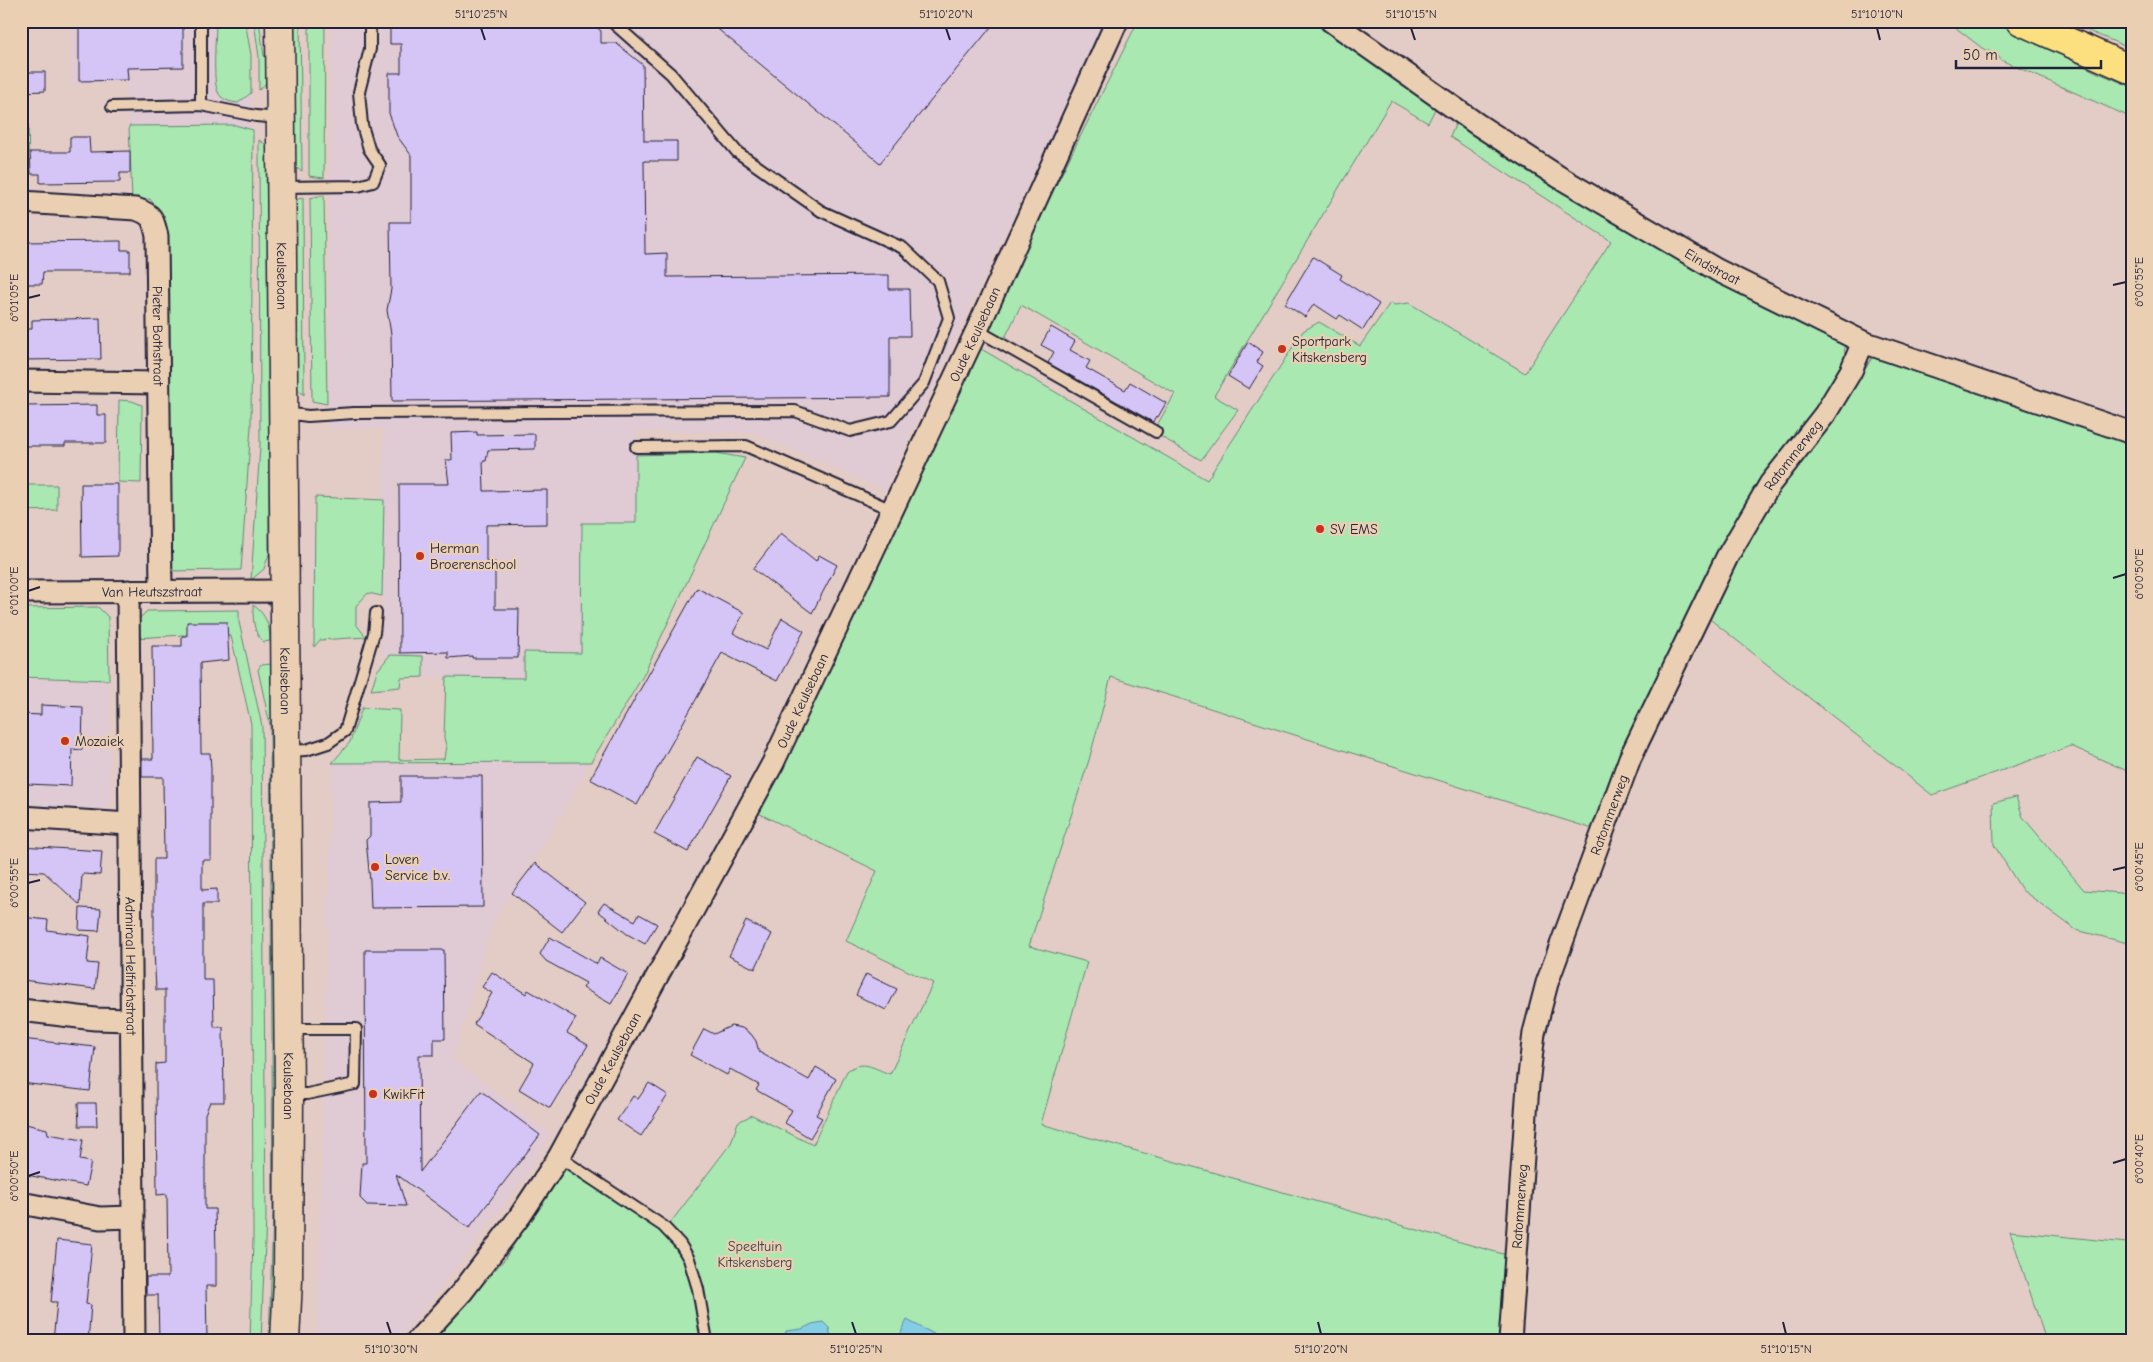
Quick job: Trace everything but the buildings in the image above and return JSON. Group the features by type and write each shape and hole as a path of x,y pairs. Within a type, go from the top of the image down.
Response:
{"main road":[{"path":"2021,21 2132,70"}],"street":[{"name":"Keulsebaan","path":"280,21 290,1094 288,1279 285,1341"},
{"name":"Oude Keulsebaan","path":"417,1341 462,1292 520,1216 558,1157 773,763 977,330 1117,21"},
{"name":"Eindstraat","path":"1331,21 1477,124 1559,177 1717,270 1863,342 2132,433"},
{"name":"Pieter Bothstraat","path":"21,202 136,209 148,213 154,222 157,236 161,590"},
{"name":"Ratommerweg","path":"1510,1341 1528,1085 1534,1033 1547,983 1630,758 1727,557 1770,484 1825,414 1851,371 1863,342"},
{"path":"21,380 158,383"},
{"name":"Admiraal Helfrichstraat","path":"128,591 134,1341"},
{"name":"Van Heutszstraat","path":"21,592 284,591"},
{"path":"21,817 129,824"},
{"path":"21,1010 95,1019 130,1020"},
{"path":"21,1203 100,1218 132,1217"}],"lane":[{"path":"201,21 202,105"},
{"path":"282,187 358,186 373,182 380,165 368,149 362,125 359,92 370,49 370,21"},
{"path":"284,413 308,416 363,413 796,411 850,430 890,422 924,383 949,318 938,281 903,248 821,210 737,152 671,74 611,21"},
{"path":"112,107 202,105 256,116 281,118"},
{"path":"977,330 1156,432"},
{"path":"636,447 746,446 892,510"},
{"path":"286,751 306,750 328,743 344,731 374,633 376,613"},
{"path":"289,1029 356,1029 355,1084 307,1094 290,1094"},
{"path":"558,1157 663,1226 680,1244 688,1259 698,1289 707,1341"}],"shaded area":[{"path":"72,21 216,21 216,82 238,103 251,93 253,130 235,125 129,126 125,82 71,84"},
{"path":"331,21 1104,21 885,490 752,432 637,431 636,523 582,523 581,653 524,652 524,678 423,677 423,656 382,656 383,429 328,428"},
{"name":"Mozaiek","path":"21,677 109,680 110,803 99,812 21,807"},
{"path":"591,762 550,833 492,923 453,1059 551,1134 522,1182 406,1331 393,1341 317,1341 332,763"}],"green space":[{"path":"216,21 245,21 251,55 251,93 238,103 224,99 219,95 216,86"},
{"path":"254,21 259,21 264,56 268,57 269,71 266,83 259,90 259,57"},
{"path":"291,21 300,21 302,171 296,168 293,162"},
{"path":"309,21 325,21 324,178 309,176"},
{"path":"1138,21 1316,21 1438,103 1428,123 1391,101 1214,396 1238,410 1201,460 1153,432 1175,394 1021,305 1002,344 982,333"},
{"path":"1947,21 1993,21 2096,72 2132,87 2132,118 2001,60 1997,55 1982,48"},
{"path":"2064,21 2132,21 2132,49"},
{"path":"28,91 29,195 21,194 21,92"},
{"name":"Speeltuin Kitskensberg","path":"1458,118 1844,342 1845,356 1824,397 1754,490 1593,829 1111,677 1089,760 1029,946 1087,962 1041,1124 1510,1256 1502,1341 429,1341 504,1260 570,1157 668,1226 731,1143 738,1122 752,1115 813,1145 847,1071 853,1067 863,1065 890,1074 933,983 846,941 877,871 754,811 976,346 1207,480 1303,331 1319,322 1360,346 1390,303 1395,305 1409,303 1525,373 1611,241 1450,137"},
{"path":"235,125 253,130 251,426 241,570 167,571 165,224 160,212 150,199 132,200 129,126"},
{"path":"259,140 269,147 269,554 264,569 251,580 260,447"},
{"path":"324,195 327,404 312,401 310,198"},
{"path":"303,198 304,395 295,387 293,208 298,199"},
{"path":"1884,355 2132,438 2132,773 2071,746 1932,795 1706,616 1770,501 1837,415 1872,358"},
{"path":"119,400 132,401 142,405 141,483 118,482"},
{"path":"716,453 745,458 643,676 591,762 332,763 350,742 362,708 400,710 399,760 444,759 446,745 444,738 446,677 524,678 524,652 581,653 582,523 636,523 636,455"},
{"path":"21,485 57,485 57,510 21,511"},
{"path":"315,497 384,500 382,596 368,593 356,606 356,624 366,637 320,640 314,647"},
{"path":"253,605 261,612 266,621 270,641 263,642 255,630"},
{"path":"98,607 108,617 109,680 21,677 21,608"},
{"path":"239,610 239,622 262,726 266,1217 261,1341 250,1341 253,1239 251,724 231,636 183,635 136,638 137,621 147,611"},
{"path":"390,655 423,656 423,677 401,678 400,687 371,690 377,671"},
{"path":"272,664 278,1088 272,1341 269,1341 273,1213 270,725 258,670 261,665"},
{"path":"2016,797 2023,817 2084,890 2132,894 2132,944 2076,930 2022,890 1994,845 1993,803"},
{"path":"2010,1231 2127,1243 2132,1251 2132,1341 2046,1341"}],"water":[{"path":"907,1320 934,1334 931,1341 897,1341"},
{"path":"823,1322 829,1328 831,1337 829,1341 784,1340 786,1331 802,1329 812,1324"}],"place":[{"name":"Sportpark Kitskensberg","path":"1282,349"},
{"name":"SV EMS","path":"1320,529"},
{"name":"Herman Broerenschool","path":"420,556"},
{"name":"Mozaiek","path":"65,741"},
{"name":"Loven Service b.v.","path":"375,867"},
{"name":"KwikFit","path":"373,1094"}]}
